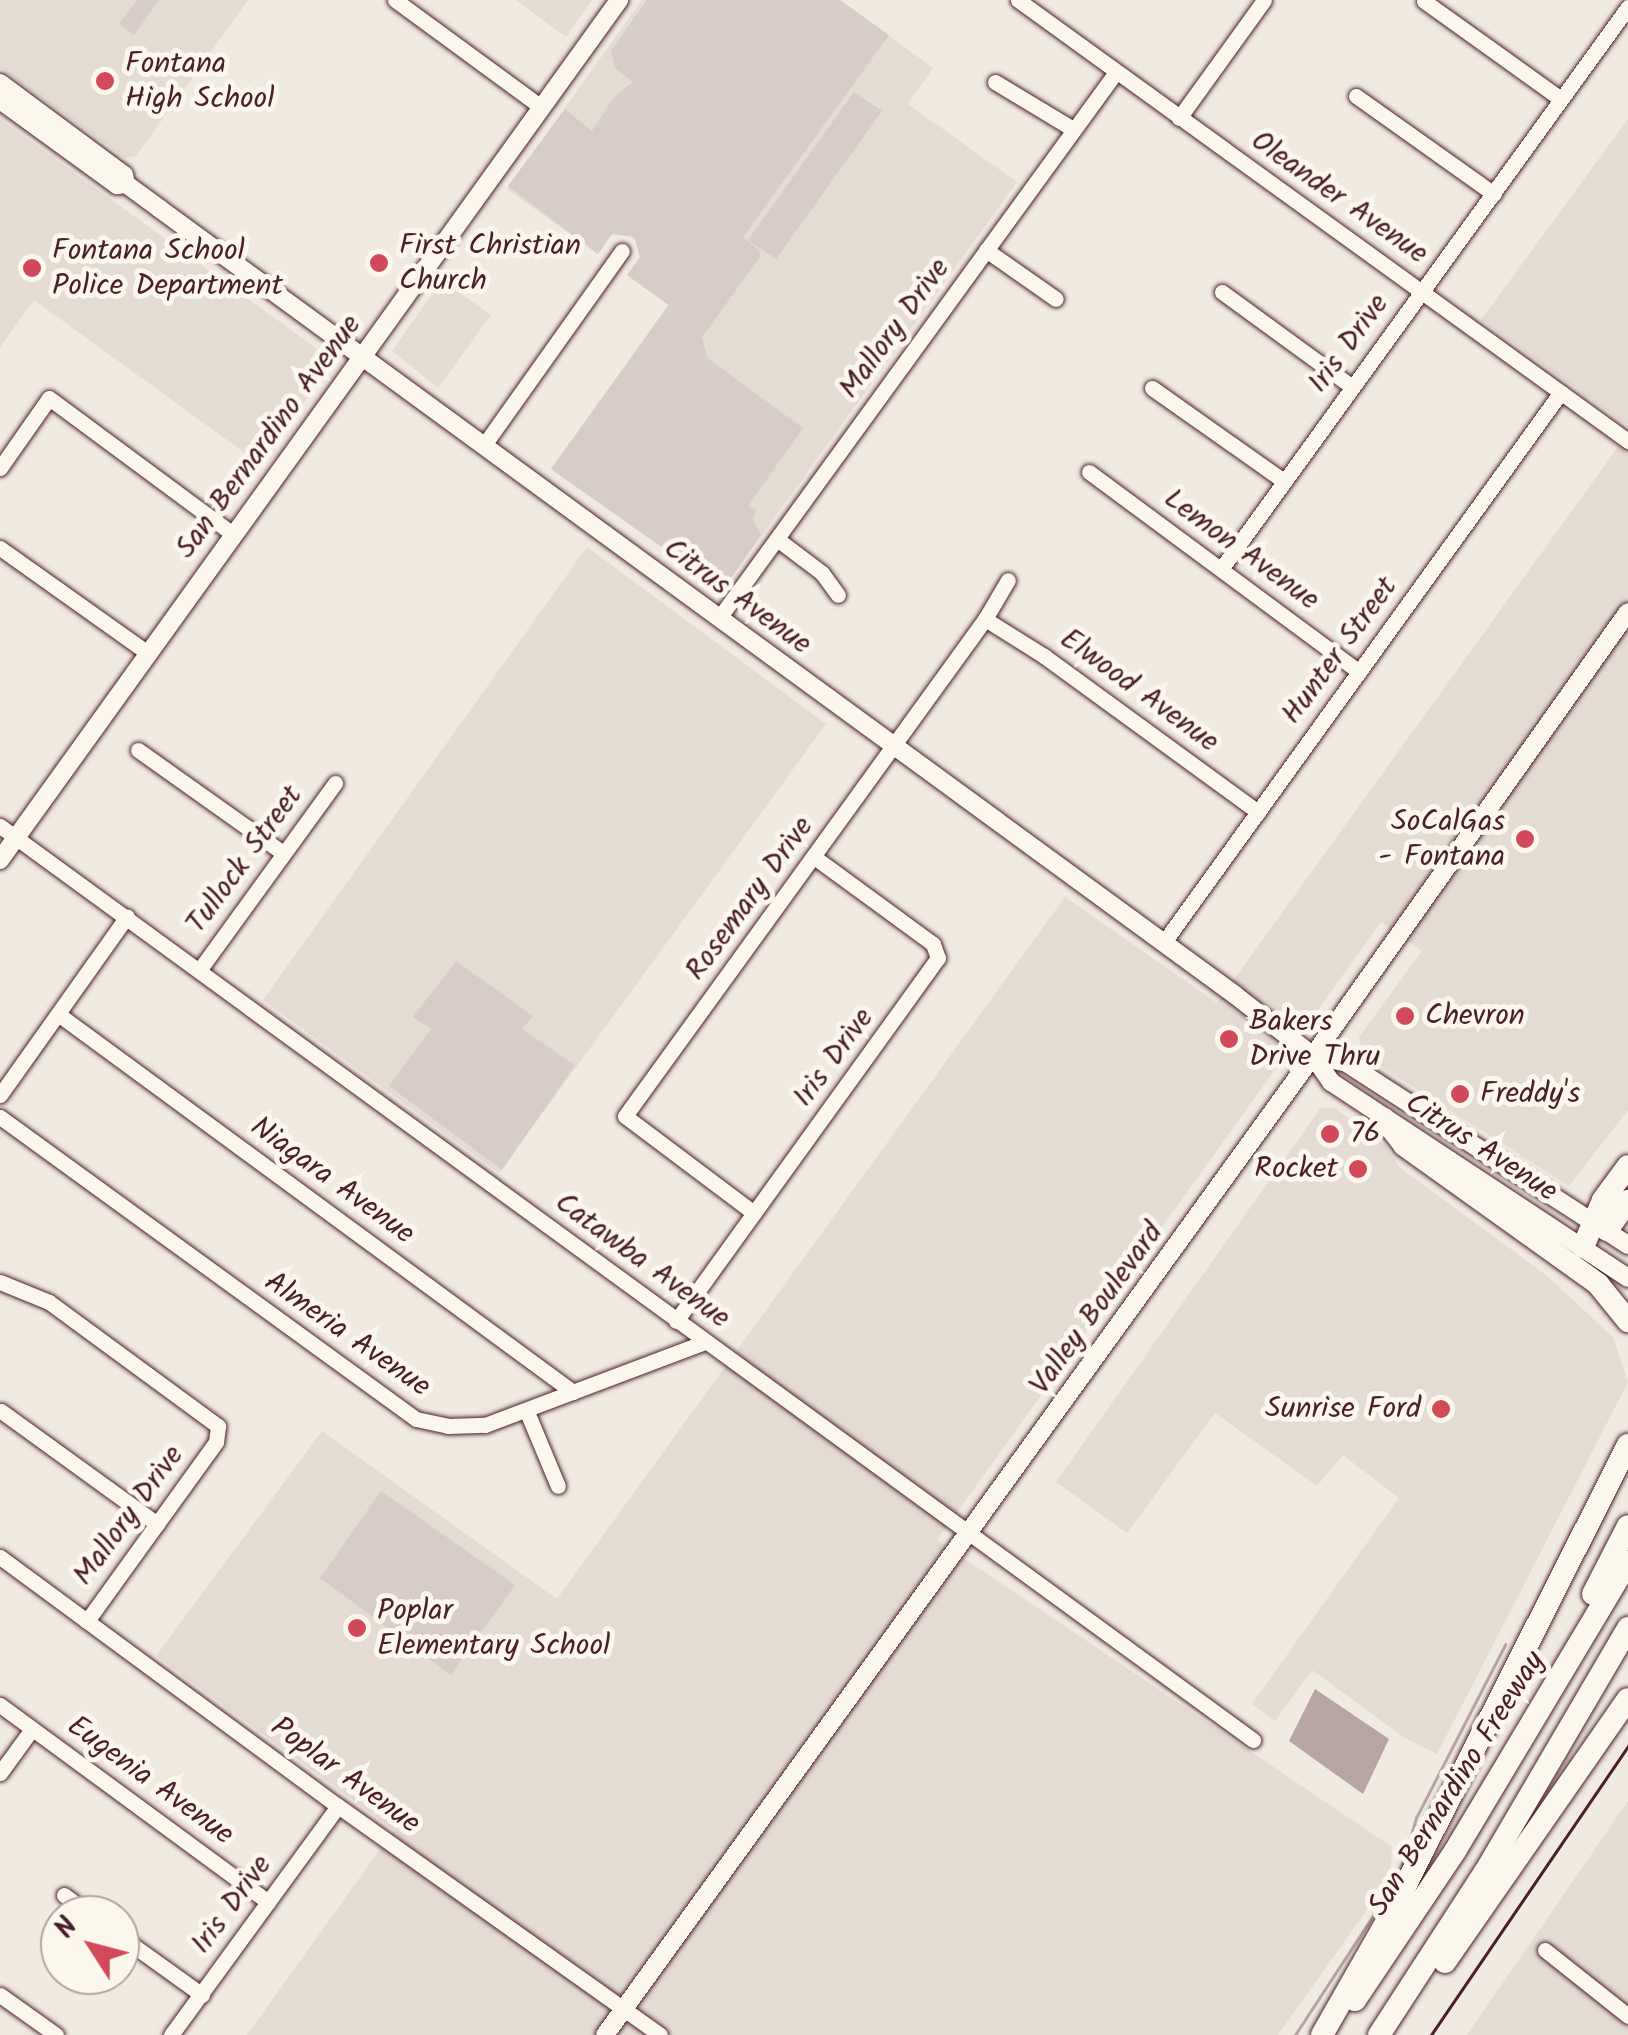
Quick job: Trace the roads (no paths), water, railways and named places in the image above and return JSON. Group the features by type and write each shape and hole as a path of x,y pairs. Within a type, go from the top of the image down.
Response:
{"highway":[{"path":"1384,1119 1404,1145 1598,1284 1628,1321"},
{"path":"1600,1225 1628,1166"},
{"path":"1583,1246 1628,1201"},
{"path":"1322,2035 1390,1916 1628,1445"},
{"path":"1538,1712 1628,1526"},
{"name":"San Bernardino Freeway","path":"1332,2035 1454,1851 1628,1562"},
{"path":"1379,2035 1485,1872 1628,1628"},
{"path":"1394,2035 1628,1699"}],"main road":[{"name":"San Bernardino Avenue","path":"0,860 8,832 148,653 619,0"},
{"name":"Citrus Avenue","path":"0,83 124,175 126,184 1164,942 1313,1056 1331,1082 1628,1278"},
{"name":"Citrus Avenue","path":"0,100 117,185 126,184"},
{"name":"Valley Boulevard","path":"606,2035 971,1533 1628,612"},
{"name":"Citrus Avenue","path":"1313,1056 1345,1062 1628,1246"}],"street":[{"path":"395,0 541,107"},
{"name":"Oleander Avenue","path":"1018,0 1628,441"},
{"path":"1424,1 1561,99"},
{"path":"1179,118 1257,3"},
{"name":"Iris Drive","path":"1221,568 1494,194 1626,4"},
{"name":"Mallory Drive","path":"719,618 1116,72"},
{"path":"995,82 1073,129"},
{"path":"1356,96 1494,194"},
{"path":"986,250 1056,300"},
{"path":"484,445 622,251"},
{"path":"1222,292 1352,386"},
{"path":"1152,388 1284,481"},
{"name":"Hunter Street","path":"1164,942 1561,392"},
{"path":"0,468 49,398 233,534"},
{"name":"Lemon Avenue","path":"1090,472 1359,672"},
{"path":"776,539 822,574 838,595"},
{"path":"0,548 148,653"},
{"name":"Rosemary Drive","path":"754,1213 625,1116 985,619 1008,580"},
{"name":"Elwood Avenue","path":"985,619 1044,656 1258,812"},
{"path":"138,750 283,853"},
{"name":"Tullock Street","path":"200,969 335,783"},
{"name":"Catawba Avenue","path":"8,832 1253,1740"},
{"name":"Iris Drive","path":"676,1321 938,958 932,944 814,857"},
{"path":"0,1095 127,916"},
{"name":"Niagara Avenue","path":"58,1014 573,1392"},
{"name":"Almeria Avenue","path":"0,1117 406,1414 432,1424 463,1427 527,1412 704,1342"},
{"name":"Mallory Drive","path":"0,1282 49,1302 218,1426 216,1442 88,1621"},
{"path":"1,1411 157,1524"},
{"path":"527,1412 558,1486"},
{"name":"Poplar Avenue","path":"0,1557 338,1806 660,2035"},
{"name":"Eugenia Avenue","path":"0,1705 268,1902"},
{"path":"0,1774 32,1729"},
{"name":"Iris Drive","path":"171,2035 338,1806"},
{"path":"140,1950 202,1995"},
{"path":"1546,1950 1628,2016"},
{"path":"0,1996 56,2035"}],"waterway":[{"path":"1401,1870 1416,1818 1505,1645"},
{"path":"1295,2035 1395,1882"}],"railway":[{"path":"1431,2035 1628,1746"}],"place":[{"name":"Fontana High School","path":"105,81"},
{"name":"First Christian Church","path":"379,263"},
{"name":"Fontana School Police Department","path":"32,268"},
{"name":"SoCalGas - Fontana","path":"1525,839"},
{"name":"Chevron","path":"1405,1016"},
{"name":"Bakers Drive Thru","path":"1229,1039"},
{"name":"Freddy's","path":"1460,1094"},
{"name":"76","path":"1330,1134"},
{"name":"Rocket","path":"1358,1169"},
{"name":"Sunrise Ford","path":"1441,1409"},
{"name":"Poplar Elementary School","path":"357,1628"}]}
